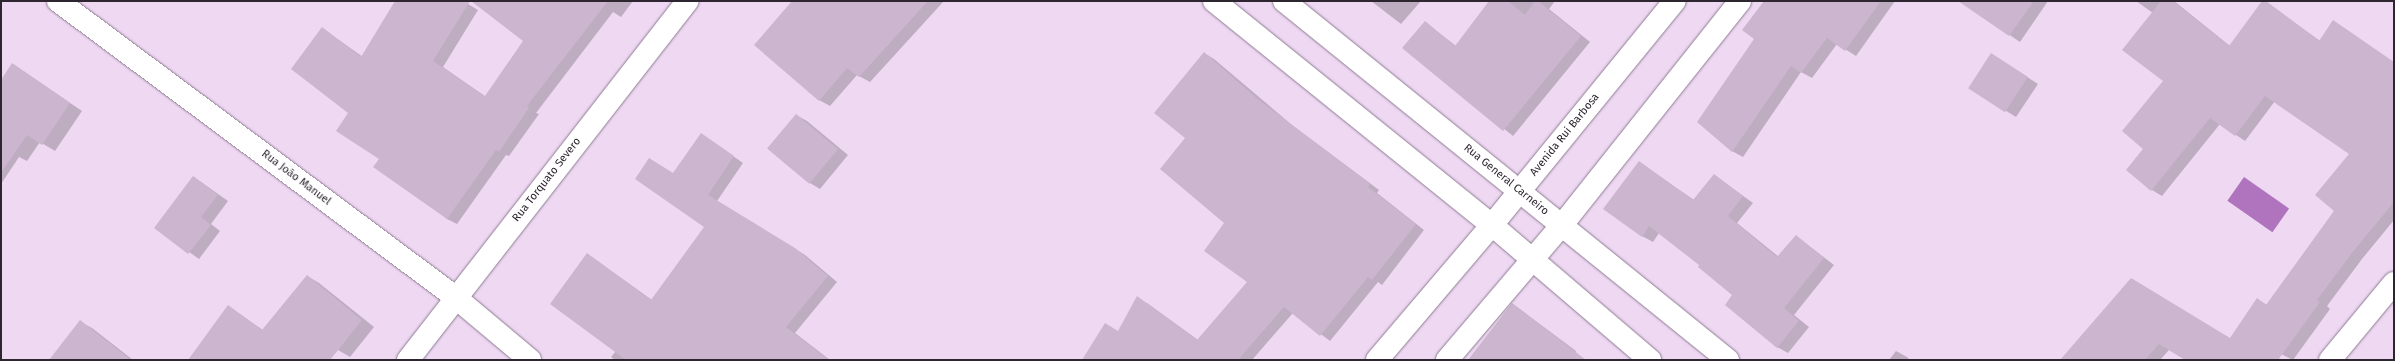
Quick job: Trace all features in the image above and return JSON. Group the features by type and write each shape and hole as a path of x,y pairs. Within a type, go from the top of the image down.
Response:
{"street":[{"name":"Rua João Manuel","path":"58,1 455,297 530,360"},
{"name":"Rua Torquato Severo","path":"408,360 455,297 687,1"},
{"path":"1214,1 1492,225 1531,261 1650,360"},
{"name":"Rua General Carneiro","path":"1284,1 1728,360"},
{"name":"Avenida Rui Barbosa","path":"1377,360 1492,225 1675,1"},
{"path":"1447,360 1562,225 1740,1"},
{"path":"2330,360 2394,283"}],"shaded area":[{"path":"2244,177 2289,209 2272,232 2227,201"}],"building":[{"path":"395,1 470,1 433,61 485,96 523,41 471,1 608,1 527,106 529,108 499,152 496,150 447,219 373,167 379,159 336,131 348,113 291,69 322,27 361,57"},
{"path":"792,1 928,1 859,77 847,68 819,101 754,45"},
{"path":"1489,1 1508,1 1525,15 1535,1 1538,1 1581,36 1503,131 1402,48 1425,21 1455,46"},
{"path":"1764,1 1881,1 1845,51 1827,38 1801,73 1791,66 1732,152 1697,122 1754,39 1742,30"},
{"path":"1958,1 2034,1 2009,36"},
{"path":"2161,1 2173,1 2229,46 2262,1 2266,1 2319,41 2333,20 2394,62 2394,202 2352,253 2317,300 2320,302 2278,360 2185,360 2159,344 2145,360 2060,360 2131,278 2230,338 2257,298 2266,305 2334,211 2315,195 2349,154 2265,96 2235,136 2210,118 2151,191 2126,170 2143,149 2122,131 2163,81 2122,50"},
{"path":"1204,52 1259,100 1370,184 1368,187 1416,224 1372,280 1368,277 1320,336 1284,307 1238,360 1082,360 1105,323 1118,331 1137,296 1197,340 1247,282 1204,251 1224,223 1160,169 1185,138 1154,113"},
{"path":"1991,53 2028,77 2005,112 1968,88"},
{"path":"12,63 70,103 42,145 27,135 1,173 1,80"},
{"path":"796,114 838,149 809,184 767,148"},
{"path":"701,133 734,156 708,195 795,248 828,276 786,327 829,360 626,360 550,304 587,253 651,300 704,227 635,179 649,158 673,173"},
{"path":"1639,161 1693,200 1714,174 1743,196 1728,216 1777,257 1796,235 1824,258 1784,308 1799,321 1777,348 1725,305 1732,295 1698,267 1699,265 1649,226 1642,237 1603,209"},
{"path":"193,176 218,195 201,217 211,225 188,254 154,228"},
{"path":"307,275 362,320 330,360 188,360 228,305 262,330"},
{"path":"1512,303 1586,360 1468,360"},
{"path":"80,320 131,360 49,360"}]}
